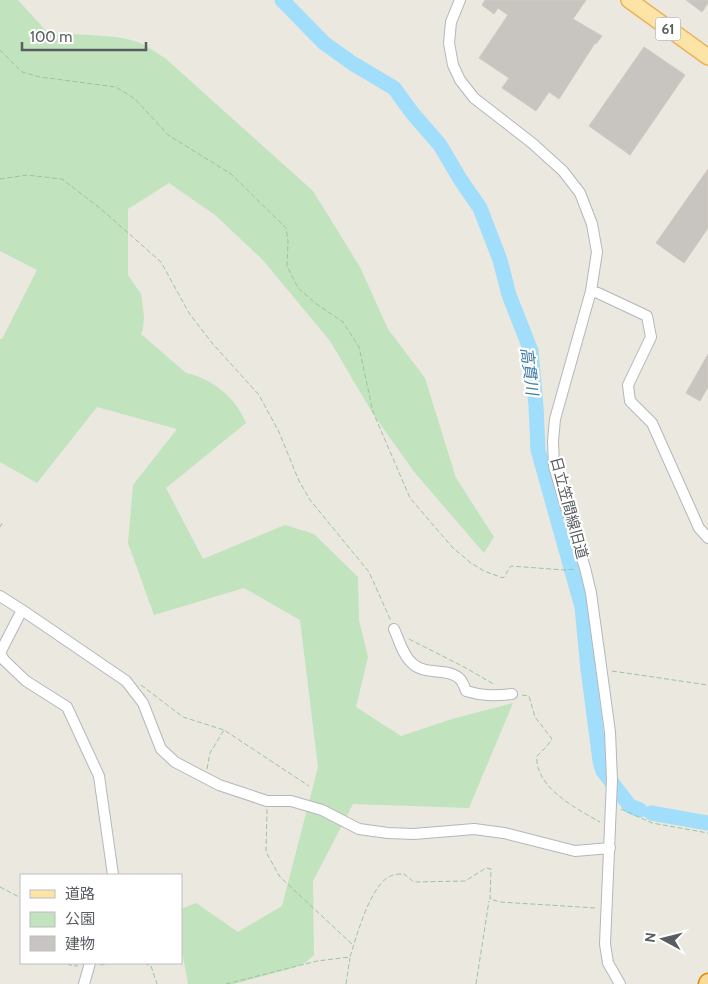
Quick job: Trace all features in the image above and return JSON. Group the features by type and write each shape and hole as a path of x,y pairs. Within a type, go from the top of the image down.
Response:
{"main road":[{"name":"61","path":"629,0 708,57"}],"street":[{"name":"日立笠間線旧道","path":"460,0 451,22 449,43 453,65 460,80 474,98 532,143 563,171 580,193 592,224 597,252 591,291 555,419 553,441 554,466 592,593 610,732 612,792 605,944 608,963 620,984"},
{"path":"591,291 598,292 647,316 651,337 628,384 630,401 652,423 699,528 708,538"},
{"path":"0,596 126,681 143,704 161,748 175,762 219,785 267,801 291,801 306,805 322,810 360,829 374,832 414,834 474,830 504,833 575,850 610,848"},
{"path":"22,610 0,653 4,660 26,681 68,707 99,776 113,874"},
{"path":"394,629 401,647 411,663 423,671 454,674 461,680 466,691 480,695 512,694"},
{"path":"84,984 90,964"}],"path":[{"path":"0,50 22,72 40,77 116,87 135,98 168,135 231,174 286,228 288,241 287,266 298,288 342,322 359,347 373,412 410,498 453,548 484,571 503,578 511,566 576,569"},
{"path":"0,179 27,175 62,179 101,209 161,262 190,313 212,343 259,394 279,432 299,481 310,500 369,572 394,629 409,639 512,694 529,696 535,716 552,739 537,756 536,766 551,790 580,810 610,827"},
{"path":"0,527 2,523"},
{"path":"602,670 708,685"},
{"path":"126,681 144,686 183,716 224,730 309,786"},
{"path":"206,777 210,753 224,730"},
{"path":"267,801 266,852 280,877 354,945"},
{"path":"611,805 652,823 708,833"},
{"path":"346,984 350,957 362,918 373,894 388,877 404,874 414,882 465,881 486,868 491,869 490,899 476,984"},
{"path":"0,887 20,897"},
{"path":"490,899 500,902 608,909"},
{"path":"226,984 317,960 350,957"},
{"path":"146,964 151,966 157,984"}],"green space":[{"path":"0,0 18,0 48,33 115,37 134,41 150,48 165,58 313,191 360,267 388,329 425,378 456,478 494,537 484,553 415,473 373,414 330,341 262,259 215,215 169,183 128,209 128,275 141,294 144,317 141,334 186,373 205,380 222,391 236,405 246,423 166,488 203,559 285,525 314,534 358,577 359,620 368,657 356,707 401,736 452,719 513,703 469,808 353,804 313,881 314,955 305,963 234,984 188,984 182,951 182,909 196,903 238,932 282,906 318,767 300,620 244,588 154,615 128,543 133,485 177,429 97,407 37,483 0,462 0,339 2,339 37,270 0,251"}],"building":[{"path":"485,0 586,0 573,19 602,36 595,43 559,99 549,92 536,111 502,88 509,78 479,58 508,15 498,8 494,14 482,5"},
{"path":"686,0 708,0 708,3 702,12"},
{"path":"644,47 685,75 630,155 589,126"},
{"path":"708,169 708,228 684,263 656,243"},
{"path":"708,354 708,387 700,401 686,393"}],"waterway":[{"name":"高貫川","path":"282,0 324,43 352,63 394,88 413,114 440,145 480,208 500,260 509,295 531,351 538,450 582,607 600,761 603,771 630,806 640,810"},
{"name":"高貫川","path":"651,813 708,823"}]}
